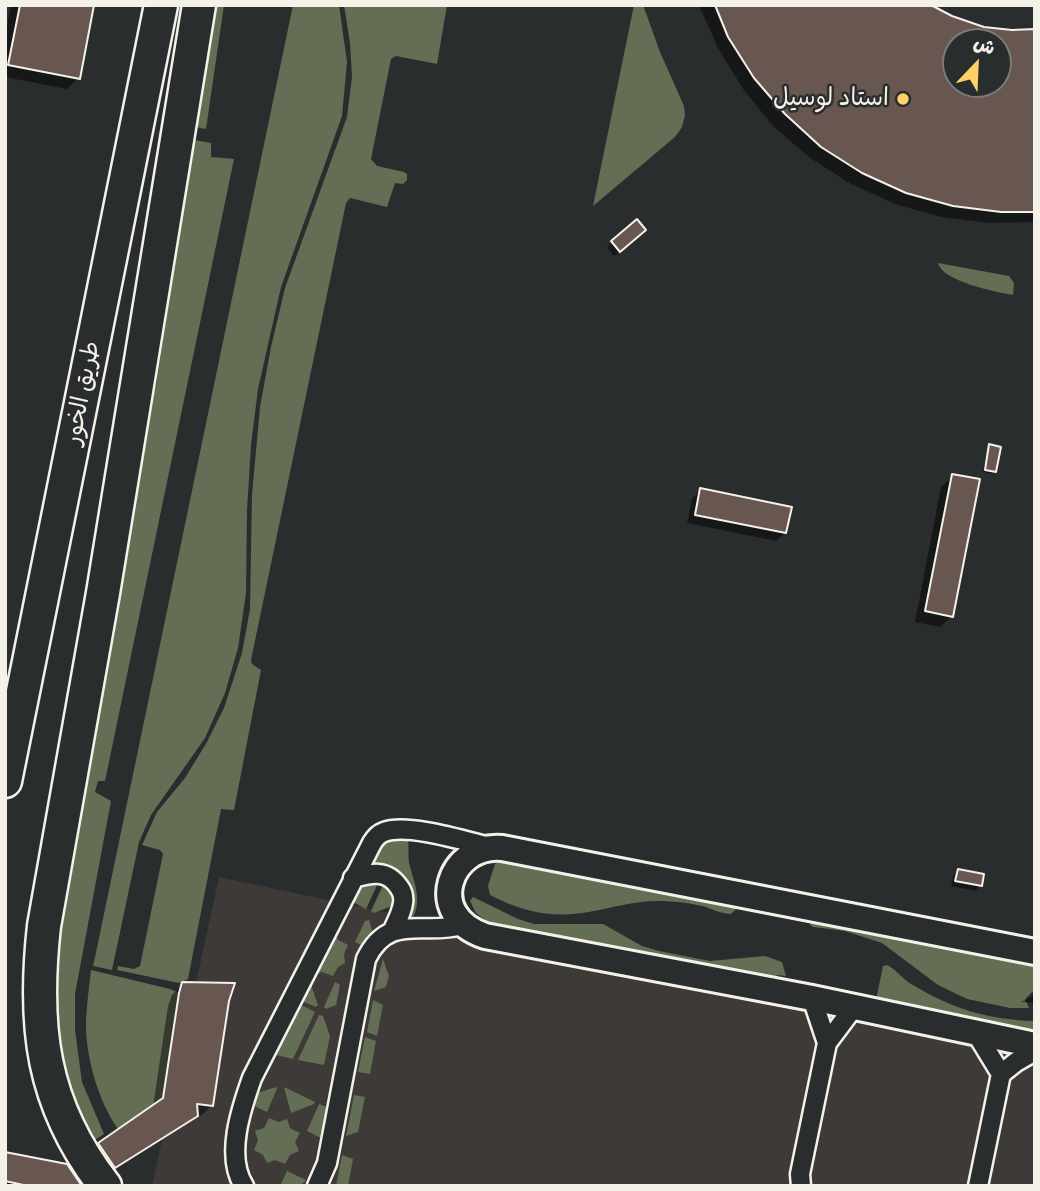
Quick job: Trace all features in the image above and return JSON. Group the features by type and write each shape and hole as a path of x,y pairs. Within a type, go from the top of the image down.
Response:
{"highway":[{"name":"طريق الخور","path":"5,781 161,5"},
{"path":"105,1186 72,1135 55,1096 44,1055 38,1012 39,970 44,926 103,593 199,5"}],"street":[{"path":"244,1186 238,1175 236,1152 240,1119 247,1093 261,1059 353,878 372,843 385,831 416,830 1035,953"},
{"path":"490,846 465,859 450,886 451,906 462,925 485,936 812,998 1035,1045"},
{"path":"353,878 377,873 385,874 397,883 403,905 393,930"},
{"path":"317,1186 327,1163 366,959 379,939 393,930 419,927 448,929 462,925"},
{"path":"812,998 827,1043"},
{"path":"801,1186 800,1174 827,1043 854,1007"},
{"path":"976,1034 1001,1074"},
{"path":"978,1186 1001,1074 1035,1051"}],"shaded area":[{"path":"219,877 597,957 1035,1044 1035,1186 152,1186"}],"green space":[{"path":"214,5 224,5 206,129 196,127"},
{"path":"293,5 339,5 347,62 342,116 281,287 258,389 247,510 246,593 238,648 225,693 205,738 151,815 139,842 112,970 93,966"},
{"path":"344,5 447,5 437,64 396,56 391,59 371,159 377,166 404,172 407,174 407,180 403,184 395,183 387,207 350,198 346,203 251,660 252,664 261,670 234,810 221,809 188,979 179,983 117,970 118,966 134,969 140,966 163,854 160,850 142,845 157,812 185,778 207,742 224,708 242,653 250,609 252,495 260,407 285,288 347,117 352,77"},
{"path":"634,5 643,5 684,106 685,115 682,127 675,137 593,206"},
{"path":"194,140 211,143 211,157 234,159 105,781 98,781 95,792 111,801 75,994 75,1030 82,1082 104,1134 93,1141 75,1106 56,1041 52,1010 56,944 98,713 139,461 156,385"},
{"path":"938,263 1009,276 1014,283 1013,295 959,280 949,275"},
{"path":"404,837 408,840 409,863 417,898 412,919 408,918 411,904 368,867 382,847"},
{"path":"500,860 736,906 736,909 728,914 694,904 658,901 580,913 540,913 490,895 488,886 495,864"},
{"path":"379,881 366,909 351,901 361,885"},
{"path":"384,883 393,891 397,904 374,913 371,911"},
{"path":"473,897 534,924 603,924 642,946 659,951 710,961 765,956 782,962 786,976 777,975 775,978 490,925 476,913 470,901"},
{"path":"813,919 1035,965 1035,989 1025,999 1029,1008 1010,1008 967,999 938,985 882,943 845,931 813,927 810,925"},
{"path":"369,920 373,934 361,945 355,942 365,921"},
{"path":"335,930 338,940 348,945 344,954 345,963 338,967 333,976 322,972 313,975"},
{"path":"383,959 389,976 386,987 374,991"},
{"path":"887,965 909,983 957,1007 1002,1018 1035,1021 1035,1033 876,1000 883,966"},
{"path":"91,970 179,993 163,1098 118,1129 104,1105 88,1048 86,1020"},
{"path":"309,979 318,1005 316,1007 299,1000"},
{"path":"335,982 340,985 336,1005 326,1009 324,1007"},
{"path":"373,1000 383,1005 377,1036 367,1032"},
{"path":"297,1003 315,1012 293,1059 276,1055"},
{"path":"319,1015 323,1016 330,1036 324,1065 298,1060"},
{"path":"365,1037 376,1041 370,1074 358,1072"},
{"path":"276,1087 267,1112 250,1104 254,1094"},
{"path":"284,1087 315,1102 314,1104 291,1113"},
{"path":"354,1095 365,1097 358,1132 346,1136"},
{"path":"319,1104 329,1108 323,1139 307,1131"},
{"path":"269,1118 279,1122 287,1119 290,1128 300,1133 295,1142 299,1151 290,1155 285,1164 275,1160 267,1163 263,1155 254,1150 258,1140 255,1131 264,1128"},
{"path":"342,1155 353,1159 348,1186 336,1186"},
{"path":"287,1171 306,1180 300,1186 280,1186"}],"building":[{"path":"20,5 94,5 80,79 8,65"},
{"name":"استاد لوسيل","path":"715,5 931,5 952,16 993,28 942,28 942,98 1012,98 1012,30 1035,29 1035,212 1001,212 953,206 906,193 862,173 821,147 785,114 754,78 728,37"},
{"path":"637,219 646,230 620,252 611,241"},
{"path":"989,444 1001,447 996,472 985,470"},
{"path":"952,474 980,479 953,617 925,611"},
{"path":"700,488 792,507 786,533 695,515"},
{"path":"958,869 984,874 982,886 955,881"},
{"path":"182,982 235,983 229,1001 213,1106 197,1104 198,1116 115,1168 98,1143 163,1098"},
{"path":"5,1152 67,1164 82,1186 28,1186 5,1181"}],"place":[{"name":"استاد لوسيل","path":"903,99"}]}
